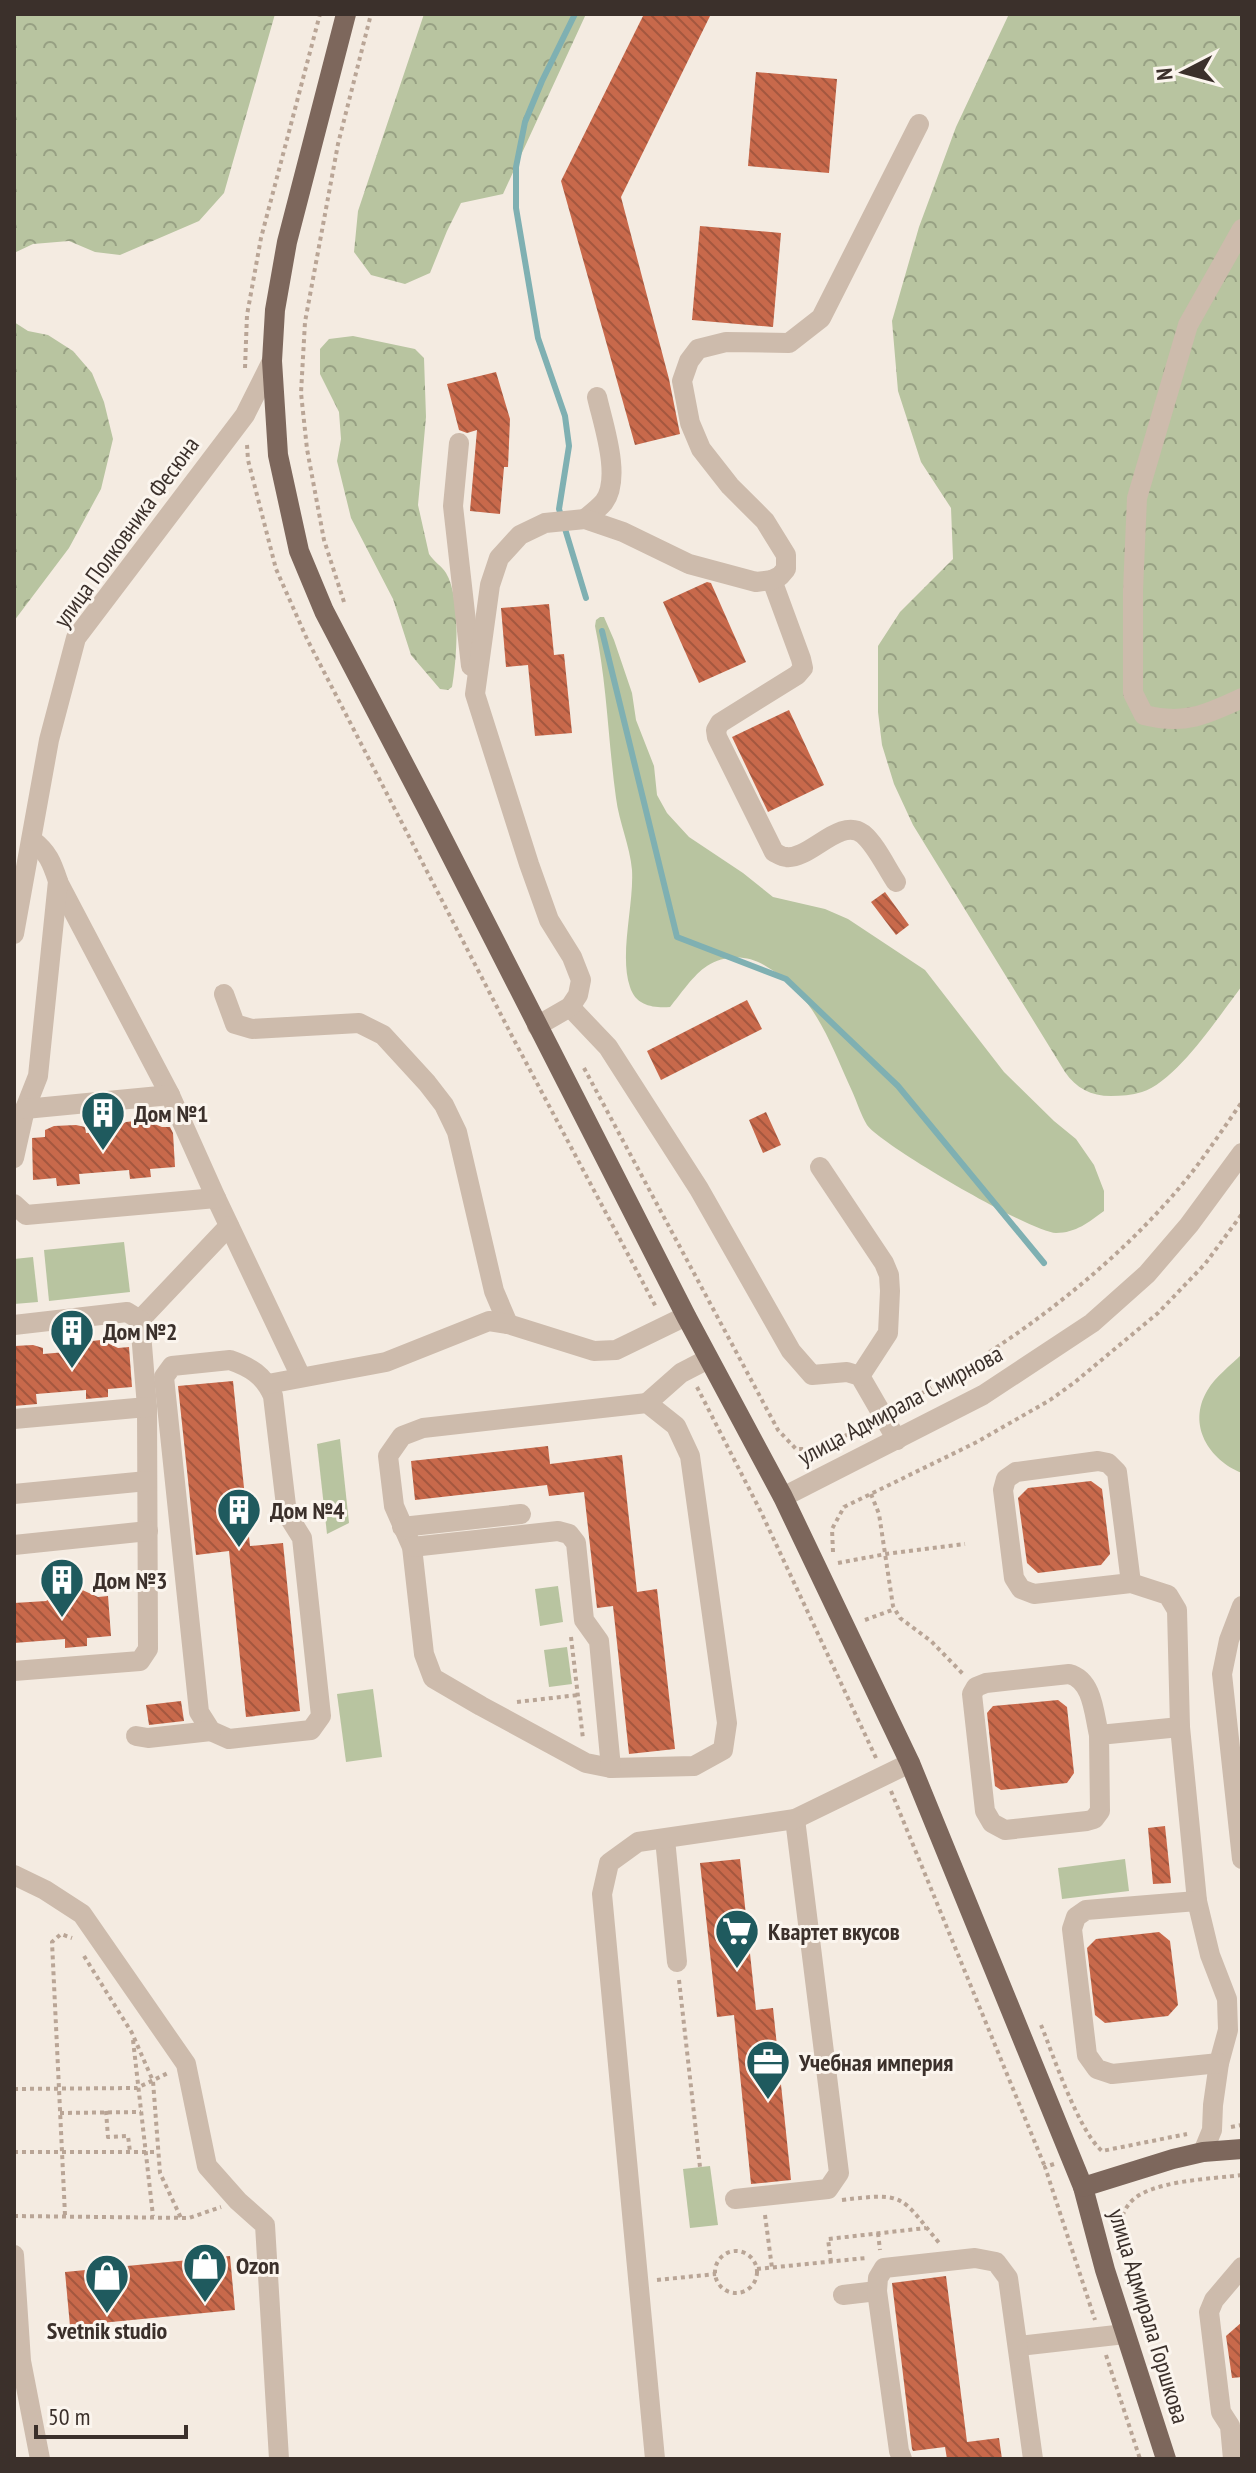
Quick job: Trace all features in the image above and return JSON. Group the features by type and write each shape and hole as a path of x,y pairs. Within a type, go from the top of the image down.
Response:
{"main road":[{"name":"улица Адмирала Горшкова","path":"346,14 287,242 275,310 272,361 278,455 299,551 324,611 708,1359 783,1497 910,1763 1083,2187 1125,2334 1166,2459"},
{"path":"1083,2187 1173,2159 1203,2152 1242,2149"}],"street":[{"path":"475,694 490,585 499,558 520,535 545,523 585,519 623,532 689,564 756,582 772,580 786,569 786,555 765,521 730,486 701,449 690,423 682,381 689,361 698,349 726,342 789,343 821,318 919,124"},
{"path":"1242,229 1188,325 1137,498 1133,655 1133,693 1144,715 1167,721 1203,717 1242,698"},
{"name":"улица Полковника Фесюна","path":"14,934 49,740 76,638 245,415 272,361"},
{"path":"585,519 606,500 611,477 611,460 597,397"},
{"path":"459,443 453,506 475,694 549,920 572,957 581,980 578,995 570,1007 537,1026"},
{"path":"772,580 803,668 797,675 720,723 716,730 717,737 774,852 787,857 796,855 843,830 854,829 865,835 896,882"},
{"path":"32,840 51,859 58,881 170,1095 301,1377"},
{"path":"14,1158 25,1109 38,1076 58,881"},
{"path":"224,994 235,1024 252,1029 359,1023 383,1035 427,1083 444,1105 457,1132 494,1291 508,1324"},
{"path":"570,1007 608,1047 699,1189 791,1351 812,1375 847,1372 860,1376 897,1440"},
{"path":"25,1109 170,1095"},
{"name":"улица Адмирала Смирнова","path":"783,1497 983,1395 1092,1323 1147,1274 1189,1225 1242,1153"},
{"path":"820,1167 889,1275 888,1333 860,1376"},
{"path":"14,1204 26,1215 216,1198"},
{"path":"14,1671 140,1661 148,1649 147,1407 140,1320 229,1226"},
{"path":"14,1325 127,1312 140,1320"},
{"path":"268,1384 386,1362 489,1321 594,1351 616,1350 686,1316"},
{"path":"647,1403 676,1426 690,1456 727,1723 723,1750 694,1766 611,1768 586,1763 433,1678 424,1654 412,1547 394,1506 388,1456 402,1436 423,1428 647,1403 681,1373 708,1359"},
{"path":"136,1736 148,1738 211,1731 229,1739 311,1730 321,1716 302,1538 287,1514 273,1396 268,1384 250,1367 230,1360 172,1366 164,1377 199,1712 211,1731"},
{"path":"14,1419 147,1407"},
{"path":"1131,1583 1117,1472 1108,1463 1098,1461 1016,1472 1006,1479 1003,1490 1014,1578 1021,1589 1034,1594 1131,1583 1168,1595 1177,1610 1180,1727 1197,1901 1210,1955 1227,1999 1228,2030 1219,2063 1212,2130 1203,2152"},
{"path":"14,1494 147,1481"},
{"path":"402,1527 521,1514"},
{"path":"14,1545 148,1531"},
{"path":"412,1547 558,1531 569,1534 576,1543 584,1620 599,1641 611,1768"},
{"path":"1242,1606 1229,1640 1222,1674 1242,1859"},
{"path":"1074,1675 1086,1686 1099,1735 1098,1815 1087,1821 1005,1830 992,1823 985,1811 971,1699 976,1687 986,1683 1074,1675"},
{"path":"1099,1735 1180,1727"},
{"path":"655,2459 602,1894 609,1863 638,1842 795,1819 910,1763"},
{"path":"735,2199 828,2189 839,2173 795,1819"},
{"path":"665,1839 677,1962"},
{"path":"14,1875 45,1890 82,1914 186,2064 207,2166 238,2201 265,2225 279,2459"},
{"path":"1197,1901 1086,1910 1076,1917 1072,1929 1087,2055 1097,2069 1112,2074 1219,2063"},
{"path":"14,2255 21,2361 40,2459"},
{"path":"902,2459 877,2291 878,2278 884,2268 975,2258 996,2262 1008,2278 1033,2459"},
{"path":"1233,2459 1236,2425 1221,2412 1209,2312 1214,2300 1242,2267"},
{"path":"843,2295 877,2291"},
{"path":"1019,2346 1125,2334"}],"path":[{"path":"345,604 324,540 307,449 301,393 305,322 338,144 371,14"},
{"path":"578,1057 778,1430 796,1449 821,1449 931,1389 1015,1333 1130,1240 1181,1186 1242,1102"},
{"path":"965,1544 838,1563 832,1548 832,1529 844,1507 977,1442 1075,1382 1158,1313 1205,1264 1242,1214"},
{"path":"871,1494 879,1514 895,1609 900,1618 931,1641 976,1687"},
{"path":"865,1620 895,1609"},
{"path":"481,1706 578,1695 586,1763"},
{"path":"65,2215 52,1942 55,1937 65,1934 72,1937 132,2033 153,2081 160,2173 181,2218"},
{"path":"677,1962 700,2167"},
{"path":"1035,2012 1084,2127 1102,2151 1242,2125"},
{"path":"132,2033 153,2216"},
{"path":"14,2089 138,2088 153,2081"},
{"path":"106,2111 108,2137 128,2136 130,2152"},
{"path":"60,2113 141,2112"},
{"path":"14,2152 158,2152"},
{"path":"1119,2244 1121,2218 1130,2202 1146,2190 1242,2175"},
{"path":"763,2196 772,2268"},
{"path":"834,2201 892,2196 905,2202 944,2250"},
{"path":"14,2216 189,2218 238,2201"},
{"path":"831,2262 828,2239 926,2228"},
{"path":"878,2233 881,2256"},
{"path":"730,2252 744,2252 757,2268 755,2281 740,2293 722,2287 716,2274 719,2261 730,2252"},
{"path":"639,2282 716,2274"}],"green space":[{"path":"14,14 275,14 224,193 199,221 120,255 95,252 69,241 33,244 14,253"},
{"path":"424,14 586,14 503,194 461,203 430,273 405,284 371,275 354,252 358,211"},
{"path":"1009,14 1242,14 1242,986 1183,1062 1155,1086 1126,1095 1091,1093 1079,1087 1065,1072 913,825 894,784 882,745 878,712 878,646 900,612 953,559 951,508 921,462 898,391 892,321 919,227 956,127"},
{"path":"14,322 28,331 48,335 73,351 92,373 104,402 113,439 101,489 69,548 14,621"},
{"path":"353,336 415,349 424,358 426,417 418,505 429,554 446,573 454,597 455,661 452,687 448,690 440,689 411,655 393,599 351,518 337,461 341,439 339,412 320,374 320,349 329,339"},
{"path":"600,617 604,617 614,640 632,693 636,720 654,766 657,795 667,813 689,837 773,897 825,909 848,919 925,970 1004,1072 1076,1139 1094,1165 1104,1191 1104,1211 1070,1231 1056,1233 1042,1229 958,1186 878,1135 867,1125 827,1037 808,1004 796,990 764,965 750,959 736,958 714,962 697,974 670,1007 651,1006 636,998 630,987 626,960 632,870 616,798 595,626"},
{"path":"124,1242 130,1292 49,1301 44,1250"},
{"path":"33,1257 38,1302 14,1304 14,1259"},
{"path":"1242,1354 1242,1473 1211,1450 1199,1416 1210,1386"},
{"path":"340,1439 349,1523 327,1534 317,1444"},
{"path":"558,1586 563,1622 540,1626 535,1589"},
{"path":"567,1647 572,1684 549,1687 544,1650"},
{"path":"373,1689 382,1757 346,1762 337,1694"},
{"path":"1125,1859 1129,1891 1062,1899 1058,1868"},
{"path":"710,2166 718,2225 690,2228 683,2169"}],"building":[{"path":"644,14 711,14 621,197 669,379 680,434 635,445 561,181"},
{"path":"756,72 837,79 829,173 748,166"},
{"path":"700,226 781,233 773,327 692,320"},
{"path":"496,372 510,419 508,467 504,467 500,514 470,511 477,430 467,433 459,430 447,384"},
{"path":"707,582 711,583 746,662 699,683 663,602"},
{"path":"549,604 554,655 564,654 572,733 535,736 528,665 506,667 501,608"},
{"path":"789,710 824,785 768,812 732,737"},
{"path":"885,892 909,925 896,935 871,902"},
{"path":"747,1000 762,1029 661,1080 647,1051"},
{"path":"766,1112 781,1145 763,1153 749,1120"},
{"name":"Дом №1","path":"144,1120 170,1127 175,1167 150,1169 151,1177 130,1179 129,1170 79,1174 80,1184 57,1186 56,1178 33,1180 32,1138 45,1137 45,1130 54,1126 76,1125 85,1127 86,1133 110,1131 126,1122"},
{"name":"Дом №2","path":"101,1340 118,1348 129,1347 132,1387 108,1389 108,1397 86,1399 86,1390 36,1394 37,1404 14,1406 14,1346 33,1345 43,1348 43,1354 66,1352 83,1342"},
{"name":"Дом №4","path":"233,1381 250,1546 283,1543 300,1711 246,1717 229,1551 196,1555 178,1386"},
{"path":"548,1446 550,1464 622,1455 637,1592 657,1589 675,1749 629,1754 613,1606 597,1608 584,1492 549,1496 547,1485 415,1500 411,1461"},
{"path":"1091,1481 1102,1489 1110,1554 1101,1565 1038,1573 1027,1563 1018,1498 1028,1488"},
{"name":"Дом №3","path":"80,1589 98,1597 108,1596 111,1636 87,1638 87,1646 65,1648 65,1639 14,1643 14,1603 46,1601 62,1591"},
{"path":"1058,1700 1067,1707 1074,1773 1067,1783 1001,1790 995,1786 987,1713 993,1706"},
{"path":"181,1701 184,1721 149,1725 146,1705"},
{"path":"1165,1826 1171,1883 1153,1884 1148,1828"},
{"path":"740,1859 756,2010 773,2008 791,2180 751,2184 734,2015 717,2017 700,1863"},
{"path":"1159,1932 1170,1941 1178,2005 1168,2016 1105,2023 1095,2015 1087,1948 1096,1939"},
{"path":"230,2256 235,2310 70,2326 65,2272"},
{"path":"946,2276 967,2442 999,2438 1002,2459 947,2459 945,2447 912,2449 892,2283"},
{"path":"1242,2322 1242,2377 1232,2378 1226,2336"}],"waterway":[{"path":"575,14 525,122 516,167 516,208 538,338 565,416 569,446 559,509 586,598"},
{"path":"602,631 677,937 786,979 898,1086 1044,1263"}],"place":[{"name":"Дом №1","path":"103,1152"},
{"name":"Дом №2","path":"72,1370"},
{"name":"Дом №4","path":"239,1549"},
{"name":"Дом №3","path":"62,1619"},
{"name":"Квартет вкусов","path":"737,1970"},
{"name":"Учебная империя","path":"768,2101"},
{"name":"Ozon","path":"205,2304"},
{"name":"Svetnik studio","path":"107,2315"}]}
